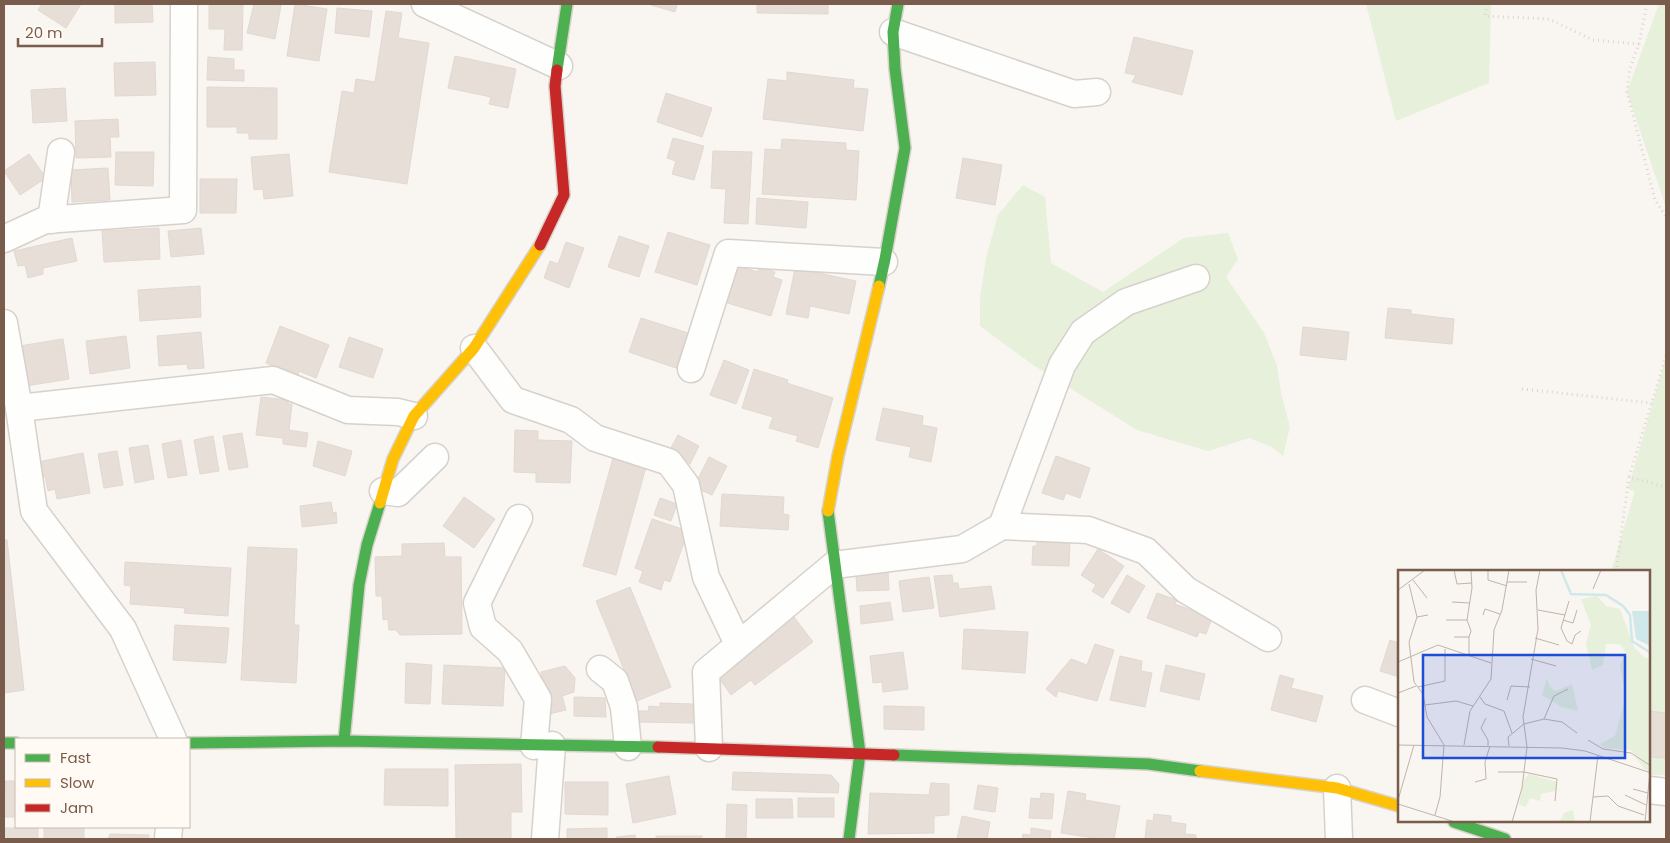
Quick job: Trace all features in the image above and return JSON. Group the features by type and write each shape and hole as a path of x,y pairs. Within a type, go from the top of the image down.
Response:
{"street":[{"path":"4,239 45,220 183,210 184,4"},
{"path":"425,4 559,66"},
{"path":"344,741 359,585 367,545 393,459 414,416 474,348 541,244 564,195 555,86 567,4"},
{"path":"849,839 860,753 828,510 838,456 884,262 905,148 895,69 893,32 898,4"},
{"path":"893,32 1074,94 1097,92"},
{"path":"51,220 61,152"},
{"path":"691,369 728,253 884,262"},
{"path":"1002,526 1062,365 1083,332 1126,302 1196,278"},
{"path":"4,322 20,408 34,511 123,629 173,738"},
{"path":"474,348 513,400 571,420 595,438 669,462 686,485 706,577 738,644"},
{"path":"20,408 273,380 348,410 398,412 414,416"},
{"path":"383,491 398,493 435,457"},
{"path":"519,518 477,603 483,627 510,651 538,699 543,746 545,839"},
{"path":"708,748 706,672 834,565 962,549 1002,526 1088,530 1146,551 1186,590 1268,638"},
{"path":"600,669 614,681 624,707 628,747"},
{"path":"1364,700 1398,713"},
{"path":"190,743 344,741 708,748 1148,764 1336,788 1398,806"},
{"path":"1336,788 1339,839"},
{"path":"1650,790 1666,792"},
{"path":"1449,825 1505,839"}],"path":[{"path":"1487,4 1485,16 1549,19 1593,40 1639,44"},
{"path":"1647,4 1639,44 1630,68 1627,92 1655,200 1666,217"},
{"path":"1616,570 1629,477 1666,356"},
{"path":"1522,389 1652,403"},
{"path":"1629,477 1666,487"}],"green space":[{"path":"1366,4 1491,4 1489,83 1396,121"},
{"path":"1659,4 1666,5 1666,207 1627,92"},
{"path":"1023,185 1045,197 1051,263 1103,292 1184,238 1228,233 1238,259 1226,277 1264,333 1277,366 1281,393 1290,427 1283,456 1272,447 1249,438 1208,451 1137,430 1033,365 980,326 980,298 986,258 998,215"},
{"path":"1666,357 1666,775 1650,775 1650,570 1612,570 1635,491 1628,489"}],"building":[{"path":"42,4 81,4 66,28 38,10"},
{"path":"115,4 152,4 153,22 115,23"},
{"path":"209,4 243,4 242,50 224,50 225,29 209,29"},
{"path":"254,4 281,5 275,39 247,33"},
{"path":"295,4 327,9 319,61 287,56"},
{"path":"652,4 677,4 675,12"},
{"path":"757,4 828,4 828,14 757,13"},
{"path":"337,8 372,11 369,37 335,33"},
{"path":"386,11 402,13 398,38 429,43 407,184 329,172 342,91 354,93 356,79 375,82"},
{"path":"1134,37 1193,51 1182,95 1132,82 1136,75 1125,73"},
{"path":"455,56 516,69 508,108 489,104 491,97 448,88"},
{"path":"208,57 234,59 234,70 244,70 244,81 207,80"},
{"path":"155,62 156,95 115,96 114,63"},
{"path":"787,72 854,80 853,88 868,89 863,131 763,119 768,79 787,81"},
{"path":"207,87 277,88 277,139 249,139 249,133 237,133 237,127 207,127"},
{"path":"65,88 67,121 33,123 31,90"},
{"path":"666,93 712,108 702,137 657,122"},
{"path":"118,119 119,137 110,137 111,157 76,158 75,121"},
{"path":"673,138 704,146 694,180 672,174 676,161 667,158"},
{"path":"782,139 846,143 846,150 859,151 856,200 762,194 765,149 781,150"},
{"path":"713,151 752,152 748,224 724,223 726,189 711,188"},
{"path":"116,152 154,152 153,186 115,185"},
{"path":"29,154 46,178 20,195 4,171"},
{"path":"289,154 293,196 264,199 263,189 254,190 251,157"},
{"path":"963,158 1002,165 995,205 956,198"},
{"path":"108,168 110,200 72,202 71,170"},
{"path":"200,179 237,179 236,213 200,213"},
{"path":"757,198 808,202 806,228 756,224"},
{"path":"159,228 160,259 104,262 102,231"},
{"path":"201,228 204,254 171,257 168,231"},
{"path":"668,232 710,245 697,285 655,272"},
{"path":"619,236 649,246 639,277 608,267"},
{"path":"72,238 77,261 43,268 43,274 28,278 25,265 18,266 14,251"},
{"path":"566,242 584,248 569,288 544,278 550,261 558,264"},
{"path":"735,265 758,272 759,267 775,272 773,277 782,280 771,316 724,302"},
{"path":"795,268 856,281 849,314 810,306 808,318 786,314"},
{"path":"200,286 201,317 140,321 138,290"},
{"path":"1388,308 1411,310 1411,314 1454,319 1452,344 1385,338"},
{"path":"641,318 688,333 676,368 629,352"},
{"path":"280,326 329,345 316,378 299,371 298,376 266,363"},
{"path":"1303,327 1349,332 1346,360 1300,355"},
{"path":"201,332 204,368 188,369 187,364 159,366 157,336"},
{"path":"126,336 130,368 90,374 86,341"},
{"path":"349,337 383,349 373,378 339,367"},
{"path":"63,339 69,379 26,386 20,346"},
{"path":"724,360 749,370 736,404 710,395"},
{"path":"754,369 788,380 787,383 833,398 818,448 796,441 798,436 769,428 773,417 742,408"},
{"path":"261,397 288,400 288,404 292,404 289,430 308,433 306,447 283,444 283,438 256,435"},
{"path":"883,408 923,416 922,425 937,428 931,462 909,457 911,447 876,440"},
{"path":"515,430 538,431 538,440 572,441 570,483 536,482 536,473 514,472"},
{"path":"242,433 248,467 229,470 223,436"},
{"path":"678,435 699,446 690,464 668,453"},
{"path":"213,436 219,471 200,474 194,440"},
{"path":"181,440 187,475 168,478 162,444"},
{"path":"318,441 352,451 345,476 313,466"},
{"path":"148,445 154,479 135,483 129,448"},
{"path":"117,451 123,485 104,488 98,454"},
{"path":"83,453 90,493 57,499 55,489 48,491 45,476 41,477 38,462"},
{"path":"1056,456 1090,468 1080,498 1066,493 1063,500 1042,493"},
{"path":"709,457 727,466 712,495 694,487"},
{"path":"613,458 646,467 616,575 583,566"},
{"path":"722,494 784,497 783,514 789,515 788,530 720,526"},
{"path":"464,497 495,519 474,548 443,526"},
{"path":"660,498 677,504 671,521 654,515"},
{"path":"331,502 333,513 336,512 337,523 302,527 300,506"},
{"path":"652,519 688,531 670,582 664,580 661,590 639,582 643,571 635,568"},
{"path":"1037,537 1070,538 1069,566 1032,565 1033,546 1037,546"},
{"path":"4,540 7,540 24,690 4,693"},
{"path":"444,543 445,557 461,557 462,634 400,635 396,630 389,630 388,619 383,620 382,596 376,596 375,557 402,556 402,544"},
{"path":"248,547 297,549 294,625 299,625 296,683 241,680"},
{"path":"1098,549 1124,566 1103,598 1092,591 1096,585 1081,575"},
{"path":"125,562 231,568 228,616 184,613 185,608 130,604 131,586 124,585"},
{"path":"888,572 889,590 857,591 856,573"},
{"path":"952,575 953,583 958,583 959,589 991,586 995,609 940,617 934,576"},
{"path":"1127,575 1145,586 1129,613 1111,603"},
{"path":"929,577 934,608 903,612 899,581"},
{"path":"630,587 671,687 637,701 596,601"},
{"path":"1157,593 1177,600 1175,604 1212,618 1206,634 1199,632 1197,637 1147,618"},
{"path":"890,602 893,620 861,624 860,606"},
{"path":"791,613 813,642 755,685 751,680 731,695 718,677"},
{"path":"175,625 229,628 226,663 173,660"},
{"path":"964,629 1028,632 1025,673 962,669"},
{"path":"1390,640 1398,643 1398,677 1380,671"},
{"path":"1095,644 1114,650 1097,701 1058,691 1056,697 1046,689 1071,659 1087,665"},
{"path":"903,652 908,689 883,692 882,682 873,683 870,656"},
{"path":"1120,656 1142,661 1141,671 1152,673 1145,707 1110,700"},
{"path":"406,663 432,665 430,704 405,703"},
{"path":"444,665 505,668 503,706 442,704"},
{"path":"1166,665 1205,674 1199,700 1160,691"},
{"path":"565,666 575,678 574,692 562,696 566,710 549,714 541,672"},
{"path":"1280,675 1294,679 1291,688 1323,696 1316,722 1271,710"},
{"path":"574,697 605,698 606,717 574,716"},
{"path":"660,703 693,704 693,723 637,722 637,711 648,711 649,706 660,707"},
{"path":"884,706 924,707 924,730 884,729"},
{"path":"1650,711 1666,713 1666,758 1650,757"},
{"path":"521,764 522,812 511,812 511,839 456,839 455,765"},
{"path":"385,769 448,769 448,806 384,805"},
{"path":"733,772 831,775 839,784 838,793 732,790"},
{"path":"669,776 676,814 633,823 626,784"},
{"path":"5,781 15,781 15,817 4,817"},
{"path":"565,782 608,782 608,815 565,814"},
{"path":"931,783 949,784 949,815 934,816 934,833 868,834 870,793 929,795"},
{"path":"978,785 998,788 995,812 974,809"},
{"path":"1068,791 1086,794 1085,800 1120,806 1114,839 1100,839 1061,833"},
{"path":"1041,793 1054,794 1052,819 1029,818 1031,798 1040,799"},
{"path":"798,798 834,798 834,817 798,817"},
{"path":"756,799 792,799 793,818 756,818"},
{"path":"727,804 747,805 746,839 726,839"},
{"path":"1154,814 1171,816 1171,822 1186,824 1185,834 1196,835 1196,839 1145,839 1147,820 1153,821"},
{"path":"962,816 990,822 987,839 957,839"},
{"path":"4,828 38,828 38,839 4,839"},
{"path":"44,828 84,828 84,839 44,839"},
{"path":"607,828 607,839 567,839 567,829"},
{"path":"1031,828 1051,831 1050,839 1022,839 1023,834 1031,835"},
{"path":"110,834 149,835 149,839 108,839"},
{"path":"635,835 636,839 617,839 616,837"},
{"path":"656,836 702,836 702,839 656,839"}],"traffic: fast":[{"path":"557,70 567,4"},
{"path":"879,286 905,148 895,69 893,32 898,4"},
{"path":"344,741 359,585 367,545 380,503"},
{"path":"828,511 860,753 849,839"},
{"path":"190,743 344,741 658,747"},
{"path":"4,743 15,743"},
{"path":"894,755 1148,764 1200,771"},
{"path":"1457,823 1505,839"}],"traffic: slow":[{"path":"380,503 393,459 414,416 474,348 540,245"},
{"path":"828,511 838,456 879,286"},
{"path":"1200,771 1337,788 1398,806"}],"traffic: jam":[{"path":"540,245 564,195 555,86 557,70"},
{"path":"658,747 894,755"}]}
